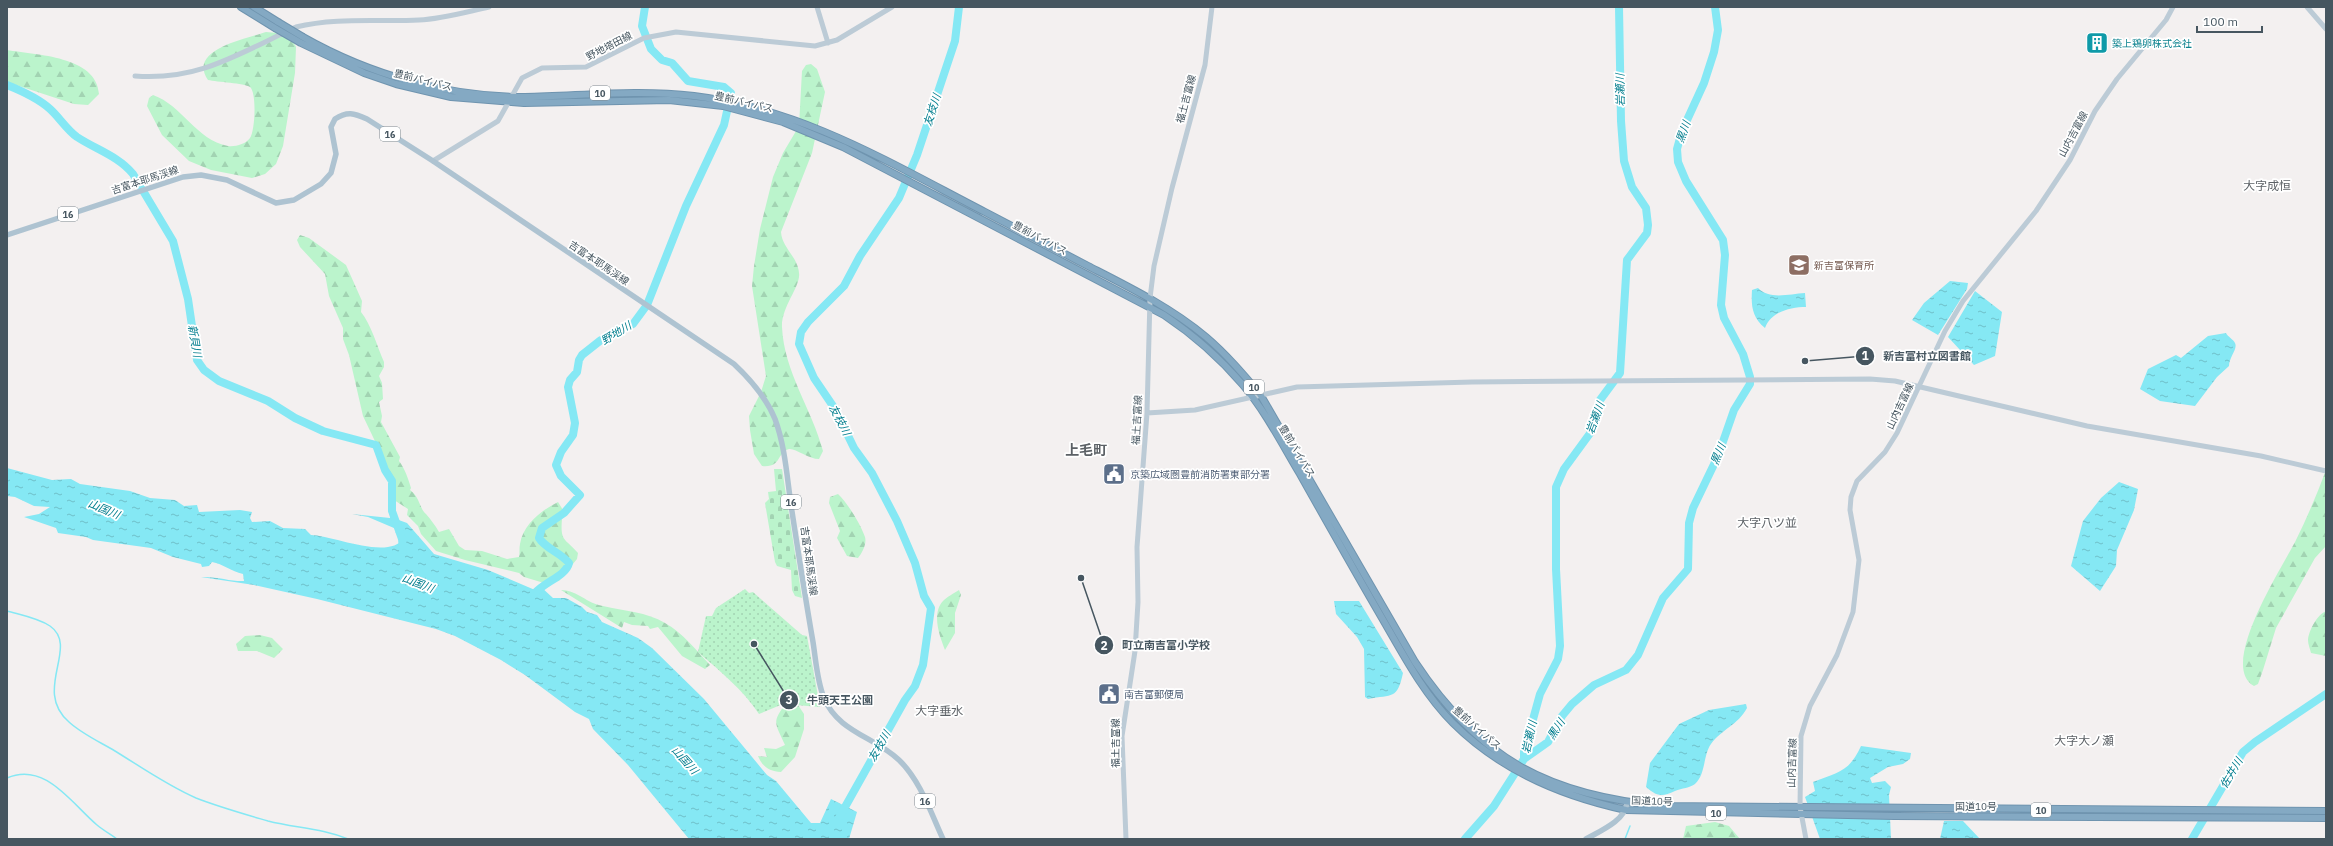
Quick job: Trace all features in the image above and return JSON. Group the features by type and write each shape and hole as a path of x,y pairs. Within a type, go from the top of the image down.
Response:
{"highway":[{"name":"豊前バイパス","path":"241,7 277,25 332,59 396,84 451,97 508,103 645,99 723,106 793,126 843,147 891,172 924,184 1150,298 1206,337 1229,358 1260,394 1415,662 1455,721"},
{"name":"豊前バイパス","path":"254,7 277,25"},
{"name":"豊前バイパス","path":"302,40 360,65 398,78 452,90 511,96 645,93 693,95 755,106 802,121 895,165 924,184 1164,315 1202,343 1222,362 1252,396 1290,458 1410,665 1455,721 1492,756 1572,797 1626,810"},
{"name":"豊前バイパス","path":"1529,775 1576,791 1627,803"},
{"name":"国道10号","path":"1627,803 1664,806 1803,810 1894,816 2189,814 2233,811 2326,811"},
{"name":"国道10号","path":"1626,810 1803,810 1894,808 2189,814 2233,819 2326,818"}],"main road":[{"path":"135,76 164,77 219,65 296,27 309,24 347,21 421,20 489,7"},
{"path":"817,7 828,43"},
{"name":"野地塔田線","path":"433,161 489,128 498,121 522,78 542,68 586,67 630,44 665,34 688,33 805,46 828,43 862,26 892,7"},
{"name":"福土吉富線","path":"1126,839 1122,736 1135,651 1138,602 1137,547 1147,413 1150,298 1154,266 1172,188 1205,65 1212,7"},
{"name":"山内吉富線","path":"1806,839 1799,756 1804,720 1846,633 1856,592 1859,560 1850,510 1851,496 1857,481 1885,452 1898,433 1945,331 1963,301 2036,211 2070,160 2095,111 2112,86 2166,20 2173,7"},
{"path":"2307,7 2326,29"},
{"name":"吉富本耶馬渓線","path":"7,235 183,177 201,175 227,180 276,203 294,200 321,184 331,173 336,154 332,127 335,119 348,112 356,113 433,161 734,364 750,379 770,410 779,432 819,682 829,709 840,722 893,755 904,765 922,795 943,839"},
{"path":"1147,413 1195,410 1260,394 1297,387 1472,382 1744,380 1895,381 2086,426 2260,456 2326,471"},
{"path":"1586,839 1616,820 1626,810 1627,803"}],"green space":[{"path":"266,32 289,34 296,47 295,73 283,146 276,164 265,174 252,178 211,170 189,161 162,135 147,106 149,98 153,95 163,100 172,106 207,137 217,142 231,146 240,145 246,142 252,134 254,120 254,97 250,87 242,84 208,80 204,70 205,61 212,53 221,47"},
{"path":"7,50 48,56 77,65 88,72 96,81 99,94 88,105 74,104 7,82"},
{"path":"811,64 817,69 825,92 812,153 781,232 784,243 796,262 799,273 797,284 787,305 782,327 784,344 793,375 818,435 823,451 819,459 815,459 795,450 789,449 782,454 773,465 762,466 754,454 749,416 761,392 766,376 752,286 754,266 760,229 773,177 783,153 799,126 802,71 806,65"},
{"path":"300,235 309,238 346,265 362,301 361,312 371,329 384,362 384,367 379,376 382,383 383,399 379,402 382,416 381,422 400,457 399,461 407,477 411,488 410,490 416,496 424,512 439,532 449,529 459,546 465,550 482,551 507,559 519,557 522,537 529,524 534,518 558,502 563,510 558,520 562,519 562,532 564,539 578,553 577,559 559,581 544,583 524,577 519,573 465,560 436,551 421,534 418,526 407,515 408,509 394,500 391,494 395,485 363,416 349,355 343,339 343,328 329,296 325,274 300,247 297,240"},
{"path":"774,469 782,469 802,598 795,596 792,590 791,570 777,566 775,562 765,503 769,499 768,492 776,491"},
{"path":"2326,470 2326,546 2315,558 2276,628 2258,684 2254,686 2245,675 2243,658 2248,638 2268,592 2304,523"},
{"path":"838,494 853,514 865,537 865,545 858,558 847,556 837,538 840,531 829,503 830,497"},
{"path":"745,589 749,593 753,592 802,635 807,636 820,707 783,704 759,714 738,689 698,652 706,616 712,616 716,608"},
{"path":"561,590 573,592 597,604 643,614 658,619 672,627 710,665 705,669 682,656 658,627 650,629 648,626 632,625 624,622 622,628"},
{"path":"959,590 961,595 955,613 955,633 945,650 937,619 939,606 943,601"},
{"path":"2326,611 2326,656 2311,653 2308,640 2314,623"},
{"path":"260,635 272,638 283,649 274,658 257,651 238,651 236,644 245,636"},
{"path":"787,702 796,702 804,714 804,729 795,757 781,772 773,771 762,763 758,756 767,757 764,748 776,749 785,745 776,723 779,714"},
{"path":"1715,822 1729,826 1740,839 1683,839 1686,826"}],"water":[{"path":"1950,281 1968,283 1967,289 1938,335 1912,320 1924,303"},
{"path":"1758,288 1763,292 1773,295 1805,293 1806,307 1788,309 1776,314 1765,328 1757,320 1752,306 1752,290"},
{"path":"1975,291 2002,312 1995,356 1974,365 1948,337"},
{"path":"2226,333 2236,345 2230,359 2229,366 2217,377 2195,406 2160,401 2140,389 2148,369 2176,355 2181,358 2208,336"},
{"name":"山国川","path":"7,468 52,480 71,479 80,484 130,491 150,498 175,500 184,506 197,505 199,512 240,510 252,512 250,518 252,522 270,521 283,528 305,529 311,535 374,547 386,547 397,544 404,538 395,532 401,531 368,517 352,514 390,518 391,507 393,507 396,519 407,523 434,554 488,570 535,590 540,586 553,598 566,598 582,607 587,612 597,615 602,622 638,638 652,648 704,699 767,775 776,781 811,823 820,823 831,799 857,812 849,839 689,839 628,765 593,729 589,719 575,712 525,675 501,660 455,636 436,629 254,585 201,577 244,581 243,574 216,563 212,562 209,566 202,567 201,564 173,557 151,548 93,540 86,537 58,533 56,528 24,517 39,514 50,507 34,506 15,497 7,496"},
{"path":"2119,482 2138,489 2134,510 2117,550 2116,566 2100,591 2071,566 2083,521 2101,498"},
{"path":"1334,601 1359,601 1403,673 1399,688 1393,694 1368,699 1365,697 1364,649 1357,637 1336,614"},
{"path":"1746,704 1747,708 1739,719 1720,734 1708,748 1703,770 1699,780 1695,784 1663,795 1654,793 1646,787 1650,763 1679,724 1709,710"},
{"path":"1861,746 1911,753 1910,759 1903,764 1888,767 1870,778 1872,783 1885,781 1891,787 1889,795 1891,839 1820,839 1805,797 1815,791 1813,782 1842,770 1857,755"},
{"path":"1944,821 1963,821 1980,839 1940,839"}],"waterway":[{"name":"野地川","path":"534,594 564,572 569,563 562,556 545,545 539,538 542,528 564,513 580,495 561,476 556,465 561,452 573,435 575,423 568,387 570,380 577,372 579,360 582,355 601,340 633,324 647,305 686,206 724,125 731,93 724,87 688,81 672,63 662,60 651,49 642,26 645,7"},
{"name":"友枝川","path":"840,816 905,700 915,686 923,665 931,608 924,596 915,563 897,521 872,473 854,448 835,409 814,378 799,344 801,332 808,322 844,286 860,256 899,198 917,155 955,41 959,7"},
{"name":"岩瀬川","path":"1524,759 1524,752 1540,694 1558,659 1560,646 1556,569 1556,487 1564,469 1591,432 1600,400 1620,373 1627,260 1647,233 1648,225 1646,208 1632,187 1624,161 1621,121 1619,7"},
{"name":"黒川","path":"1465,839 1494,806 1524,759 1548,742 1562,716 1572,704 1594,685 1626,670 1638,655 1663,598 1688,569 1689,523 1693,508 1718,456 1734,410 1750,384 1750,377 1743,354 1724,318 1721,305 1725,255 1723,240 1686,181 1678,162 1677,149 1682,131 1704,83 1714,52 1718,30 1715,7"},
{"name":"新貝川","path":"7,85 40,101 77,137 121,162 133,174 173,241 188,299 197,360 204,370 219,381 268,401 295,418 323,431 376,445 385,470 392,481 392,511 402,539 403,550"},
{"path":"7,611 45,623 58,635 60,645 55,683 55,696 59,710 69,722 91,738 165,782 196,798 268,821 318,830 348,839"},
{"name":"佐井川","path":"2192,839 2243,752 2255,742 2326,694"},
{"path":"7,778 21,774 34,775 46,780 68,796 97,825 117,839"},
{"path":"1625,839 1630,826"}],"place":[{"name":"築上鶏卵株式会社","path":"2097,43"},
{"name":"新吉富保育所","path":"1799,265"},
{"name":"新吉富村立図書館","path":"1805,361"},
{"name":"京築広域圏豊前消防署東部分署","path":"1114,474"},
{"name":"町立南吉富小学校","path":"1081,578"},
{"name":"牛頭天王公園","path":"754,644"},
{"name":"南吉富郵便局","path":"1109,694"}],"district":[{"name":"大字成恒","path":"2267,185"},
{"name":"上毛町","path":"1086,450"},
{"name":"大字八ツ並","path":"1767,522"},
{"name":"大字垂水","path":"939,710"},
{"name":"大字大ノ瀬","path":"2084,740"}]}
